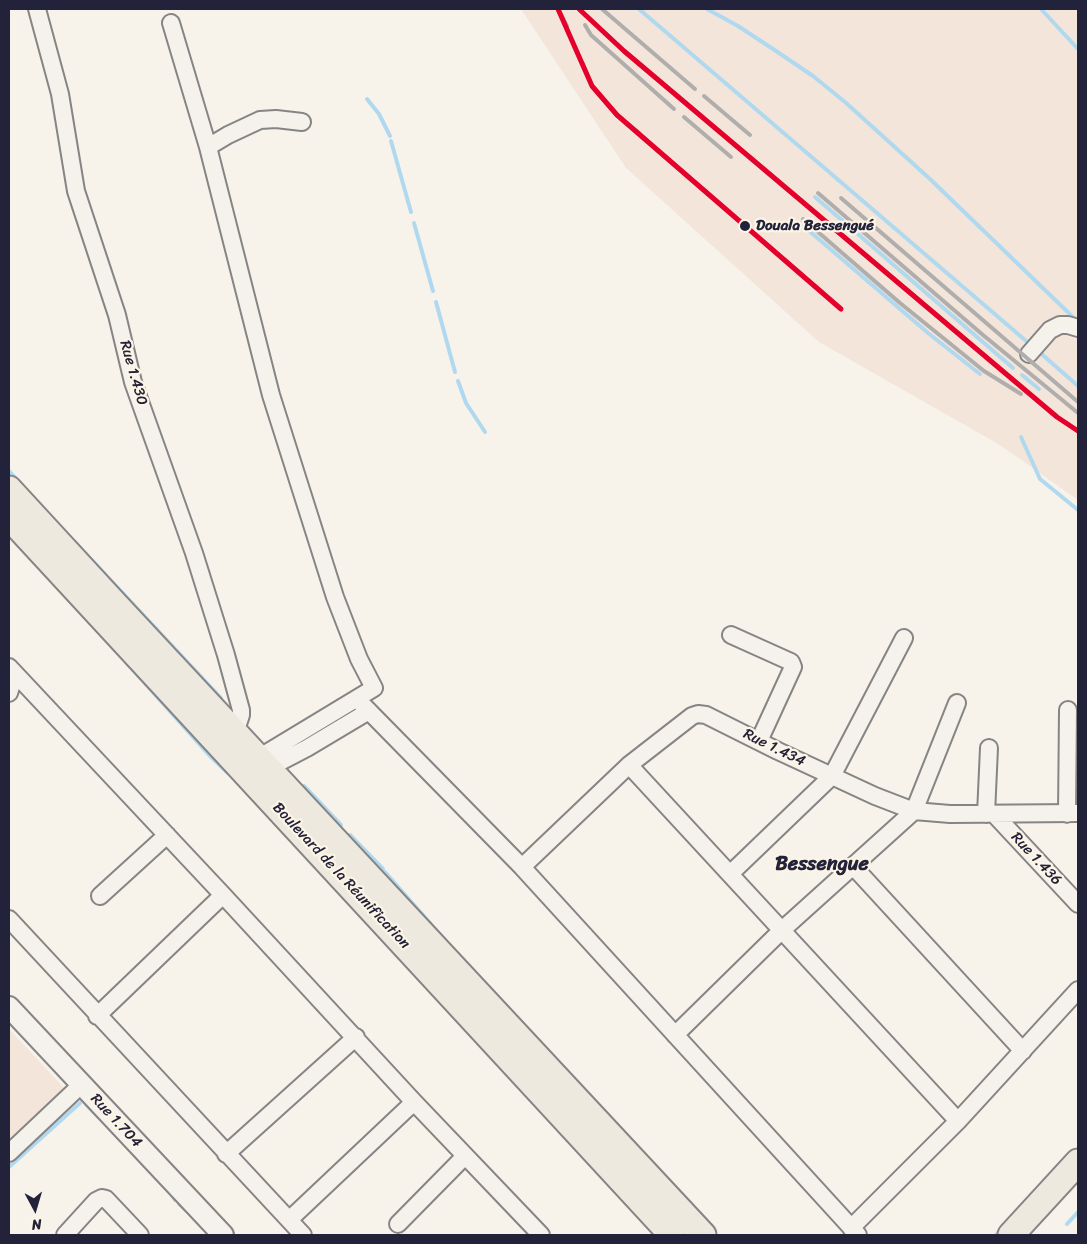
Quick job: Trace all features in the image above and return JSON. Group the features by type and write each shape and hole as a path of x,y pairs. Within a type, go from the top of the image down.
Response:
{"main road":[{"path":"9,489 235,733 255,768 703,1235"},
{"name":"Boulevard de la Réunification","path":"9,517 255,768 672,1235"},
{"path":"1011,1235 1078,1162"},
{"path":"1033,1235 1078,1188"}],"street":[{"name":"Rue 1.430","path":"37,9 62,101 76,191 117,315 133,382 182,518 226,655 241,710 240,720 235,733"},
{"path":"171,23 208,147 271,395 335,597 359,659 374,688 255,768"},
{"path":"208,147 260,120 276,119 302,122"},
{"path":"1029,354 1050,330 1060,325 1068,324 1078,328"},
{"path":"732,635 792,662 793,667 759,741"},
{"path":"730,874 832,776 904,638"},
{"path":"9,693 12,671"},
{"path":"12,671 224,895 414,1102 541,1235"},
{"path":"357,699 522,867 854,1232 1078,990"},
{"path":"675,1035 782,930 914,811 957,702"},
{"path":"1068,710 1073,814"},
{"path":"255,768 307,748 370,711"},
{"name":"Rue 1.434","path":"522,867 629,765 692,716 698,714 706,715 832,776 914,811 990,814 1073,814"},
{"path":"989,748 990,814"},
{"path":"629,765 958,1121"},
{"name":"Rue 1.436","path":"990,814 1078,904"},
{"path":"100,896 167,835"},
{"path":"853,866 1023,1050"},
{"path":"97,1016 224,895"},
{"path":"9,920 303,1235"},
{"name":"Rue 1.704","path":"9,1007 223,1235"},
{"path":"226,1154 356,1037"},
{"path":"9,1152 81,1085"},
{"path":"289,1220 414,1102"},
{"path":"398,1224 465,1156"},
{"path":"65,1235 102,1198 106,1199 140,1235"}],"shaded area":[{"path":"521,9 1078,9 1078,500 1000,445 819,342 626,168"},
{"path":"9,1029 65,1089 9,1141"}],"waterway":[{"path":"639,9 1032,346"},
{"path":"707,9 738,26 773,49 813,76 845,102 930,179 1077,321"},
{"path":"1041,9 1078,49"},
{"path":"367,99 379,114 390,136"},
{"path":"391,141 411,212"},
{"path":"815,197 1013,368"},
{"path":"414,223 433,291"},
{"path":"800,223 928,333 980,374"},
{"path":"436,302 455,372"},
{"path":"1037,350 1078,386"},
{"path":"1022,375 1039,389"},
{"path":"458,381 466,403 485,432"},
{"path":"1021,437 1040,479 1078,510"},
{"path":"9,471 20,483"},
{"path":"74,541 221,698"},
{"path":"126,662 209,755 228,773"},
{"path":"304,786 341,825"},
{"path":"350,835 383,869"},
{"path":"385,872 444,939"},
{"path":"9,1167 80,1103"},
{"path":"86,1104 126,1145"},
{"path":"170,1191 175,1200"},
{"path":"179,1204 188,1212"},
{"path":"1067,1224 1078,1212"},
{"path":"996,1235 1001,1230"}],"railway":[{"path":"558,9 567,26"},
{"path":"602,9 695,89"},
{"path":"585,25 591,35 674,109"},
{"path":"583,64 592,86 617,115 640,134"},
{"path":"704,96 750,135"},
{"path":"684,117 731,157"},
{"path":"818,193 983,335 1078,413"},
{"path":"841,198 1078,402"},
{"path":"803,219 900,303 984,371 1021,394"},
{"path":"825,221 1057,417 1078,431"}],"transit line":[{"path":"558,9 592,86 617,115 841,309"},
{"path":"579,9 624,51 1057,417 1078,431"}],"place":[{"name":"Douala Bessengué","path":"745,226"}],"district":[{"name":"Bessengue","path":"822,865"}]}
